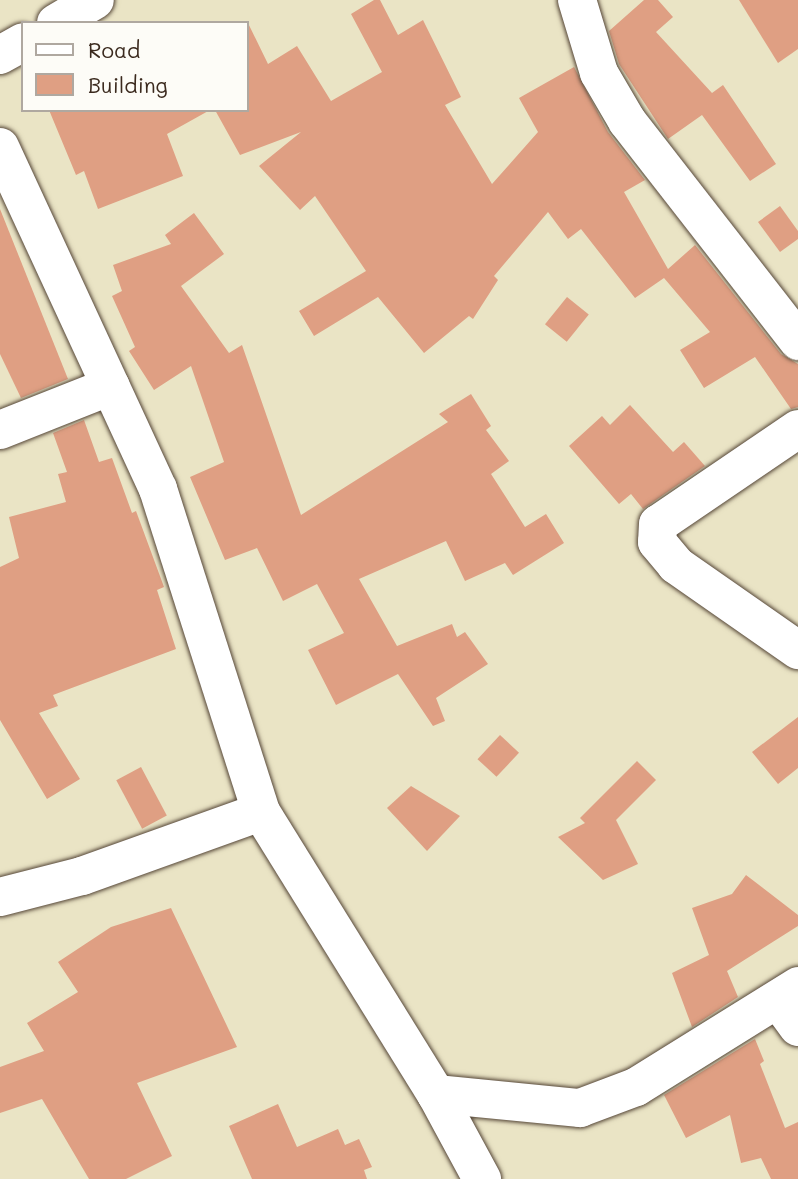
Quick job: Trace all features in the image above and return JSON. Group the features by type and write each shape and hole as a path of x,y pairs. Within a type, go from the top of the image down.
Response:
{"street":[{"path":"59,21 95,0"},
{"path":"578,0 599,73 627,121 798,341"},
{"path":"0,55 21,43"},
{"path":"0,147 158,489 261,812 436,1094 482,1179"},
{"path":"0,430 111,386"},
{"path":"798,429 658,524 657,542 676,565 798,650"},
{"path":"0,897 82,876 261,812"},
{"path":"436,1094 580,1108 636,1087 792,1005"}],"building":[{"path":"374,0 380,0 398,35 423,20 461,97 445,105 492,184 538,132 519,98 574,67 608,132 645,180 624,192 668,269 695,245 781,354 798,364 798,407 791,409 755,357 704,388 680,350 710,332 664,278 635,298 581,229 568,239 548,212 494,276 498,280 473,319 469,316 424,353 378,297 314,336 299,311 366,271 315,196 300,210 259,166 301,132 240,155 216,112 248,112 248,23 268,64 297,46 331,101 382,72 351,14"},
{"path":"644,0 658,0 673,17 656,32 712,93 723,85 776,164 750,181 702,115 668,139 619,64 609,31"},
{"path":"739,0 798,0 798,49 778,63"},
{"path":"50,112 206,112 167,134 183,176 98,209 84,171 76,175"},
{"path":"780,206 798,231 798,239 780,252 758,222"},
{"path":"0,209 68,379 21,398 0,354"},
{"path":"194,213 224,254 181,286 229,353 242,345 301,515 448,422 439,414 471,394 491,426 486,430 509,461 491,474 525,527 546,514 564,543 513,575 505,563 465,581 446,541 359,579 397,646 452,624 457,637 465,632 488,664 436,698 445,721 433,726 398,674 336,705 308,650 344,633 317,584 283,601 257,548 225,560 190,477 224,462 191,366 154,390 129,351 135,347 112,296 122,291 113,265 171,244 165,235"},
{"path":"567,297 589,315 567,342 545,324"},
{"path":"630,405 673,452 684,442 705,466 643,509 631,494 619,504 569,446 602,416 610,425"},
{"path":"84,420 99,462 112,458 132,513 136,511 164,587 157,590 176,649 53,695 58,706 39,713 80,779 47,799 0,720 0,567 19,558 9,517 66,502 58,474 67,472 53,433"},
{"path":"798,717 798,768 778,784 752,752"},
{"path":"500,735 519,753 497,777 477,759"},
{"path":"637,761 656,780 616,820 638,864 603,880 558,837 585,823 580,818"},
{"path":"141,767 167,816 142,829 116,780"},
{"path":"411,786 460,816 427,851 387,808"},
{"path":"746,875 798,915 798,926 727,971 738,997 692,1027 672,973 709,955 692,908 732,894"},
{"path":"171,908 237,1047 137,1083 172,1156 126,1179 89,1179 42,1099 0,1113 0,1067 44,1051 27,1023 78,992 58,962 111,927"},
{"path":"755,1039 764,1061 760,1064 785,1128 798,1122 798,1179 771,1179 761,1158 741,1163 730,1115 686,1138 664,1095"},
{"path":"278,1104 297,1147 338,1129 345,1145 359,1139 372,1167 364,1170 367,1179 252,1179 229,1126"}]}
